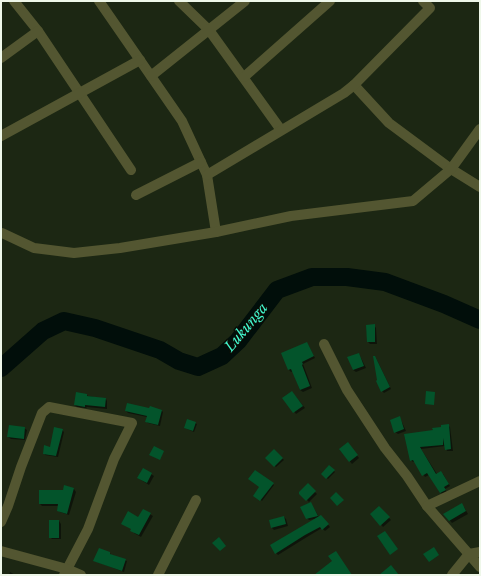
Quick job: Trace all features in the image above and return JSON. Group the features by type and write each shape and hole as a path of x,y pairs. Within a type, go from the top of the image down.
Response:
{"street":[{"path":"14,1 38,31 131,170"},
{"path":"99,1 182,121 207,175 216,232"},
{"path":"179,1 209,30 281,130"},
{"path":"151,76 245,1"},
{"path":"244,77 330,1"},
{"path":"207,175 344,93 354,85 430,8 423,1"},
{"path":"1,58 38,31"},
{"path":"1,136 140,60"},
{"path":"354,85 389,123 451,170 480,187"},
{"path":"2,233 34,248 74,253 120,248 216,232 291,216 413,201 451,170 480,129"},
{"path":"136,195 201,162"},
{"path":"324,344 347,390 368,424 407,476 427,506 480,567"},
{"path":"1,522 42,413 49,407 132,423 114,459 88,530 66,572"},
{"path":"427,506 480,480"},
{"path":"158,575 196,500"},
{"path":"1,551 66,572 81,575"},
{"path":"452,575 469,554 480,552"}],"building":[{"path":"375,324 375,342 367,342 366,325"},
{"path":"307,342 314,356 302,362 302,365 310,386 300,390 291,369 288,370 281,353"},
{"path":"359,353 364,366 353,370 347,357"},
{"path":"373,356 375,356 390,387 381,392 376,381"},
{"path":"292,391 303,406 293,413 282,398"},
{"path":"426,391 435,392 434,405 425,404"},
{"path":"76,392 87,394 87,396 106,398 105,407 85,405 85,407 74,405"},
{"path":"127,403 149,408 150,406 162,410 158,425 145,422 147,416 125,411"},
{"path":"400,416 404,429 394,433 390,420"},
{"path":"187,419 196,422 193,431 184,428"},
{"path":"449,424 451,449 445,450 443,438 443,445 420,447 436,474 441,471 449,484 444,487 446,490 440,493 427,473 422,476 413,460 410,461 404,434 433,430 432,428"},
{"path":"9,425 25,427 24,439 7,437"},
{"path":"54,427 63,429 56,456 43,454 44,445 50,447"},
{"path":"348,442 358,455 349,462 339,449"},
{"path":"154,446 164,451 160,460 149,455"},
{"path":"274,449 283,458 274,467 265,458"},
{"path":"329,465 335,470 326,479 321,474"},
{"path":"143,468 152,473 147,483 137,478"},
{"path":"255,470 274,483 260,501 253,496 259,487 248,479"},
{"path":"308,483 316,491 306,501 299,494 299,492"},
{"path":"64,485 74,488 67,514 57,511 58,504 39,504 39,490 63,490"},
{"path":"336,492 344,500 337,506 330,498"},
{"path":"311,502 318,516 306,519 300,507"},
{"path":"462,503 466,511 449,521 443,514"},
{"path":"379,506 390,517 380,526 370,514"},
{"path":"143,509 151,513 139,535 130,531 131,529 121,524 128,511 138,517"},
{"path":"321,515 329,524 322,530 320,527 275,554 270,545"},
{"path":"284,516 286,524 271,528 269,520"},
{"path":"49,520 59,520 59,538 49,538"},
{"path":"385,531 398,549 390,555 377,536"},
{"path":"219,537 226,546 220,551 212,543"},
{"path":"434,547 439,555 429,562 423,554"},
{"path":"99,548 110,552 110,554 126,559 122,571 93,561"},
{"path":"336,551 352,575 314,575 332,561 328,556"},
{"path":"391,565 399,575 379,575"}],"waterway":[{"name":"Lukunga","path":"1,368 43,331 64,321 95,328 160,350 179,361 198,367 222,356 238,341 277,290 312,277 347,277 385,282 444,304 480,320"}]}
